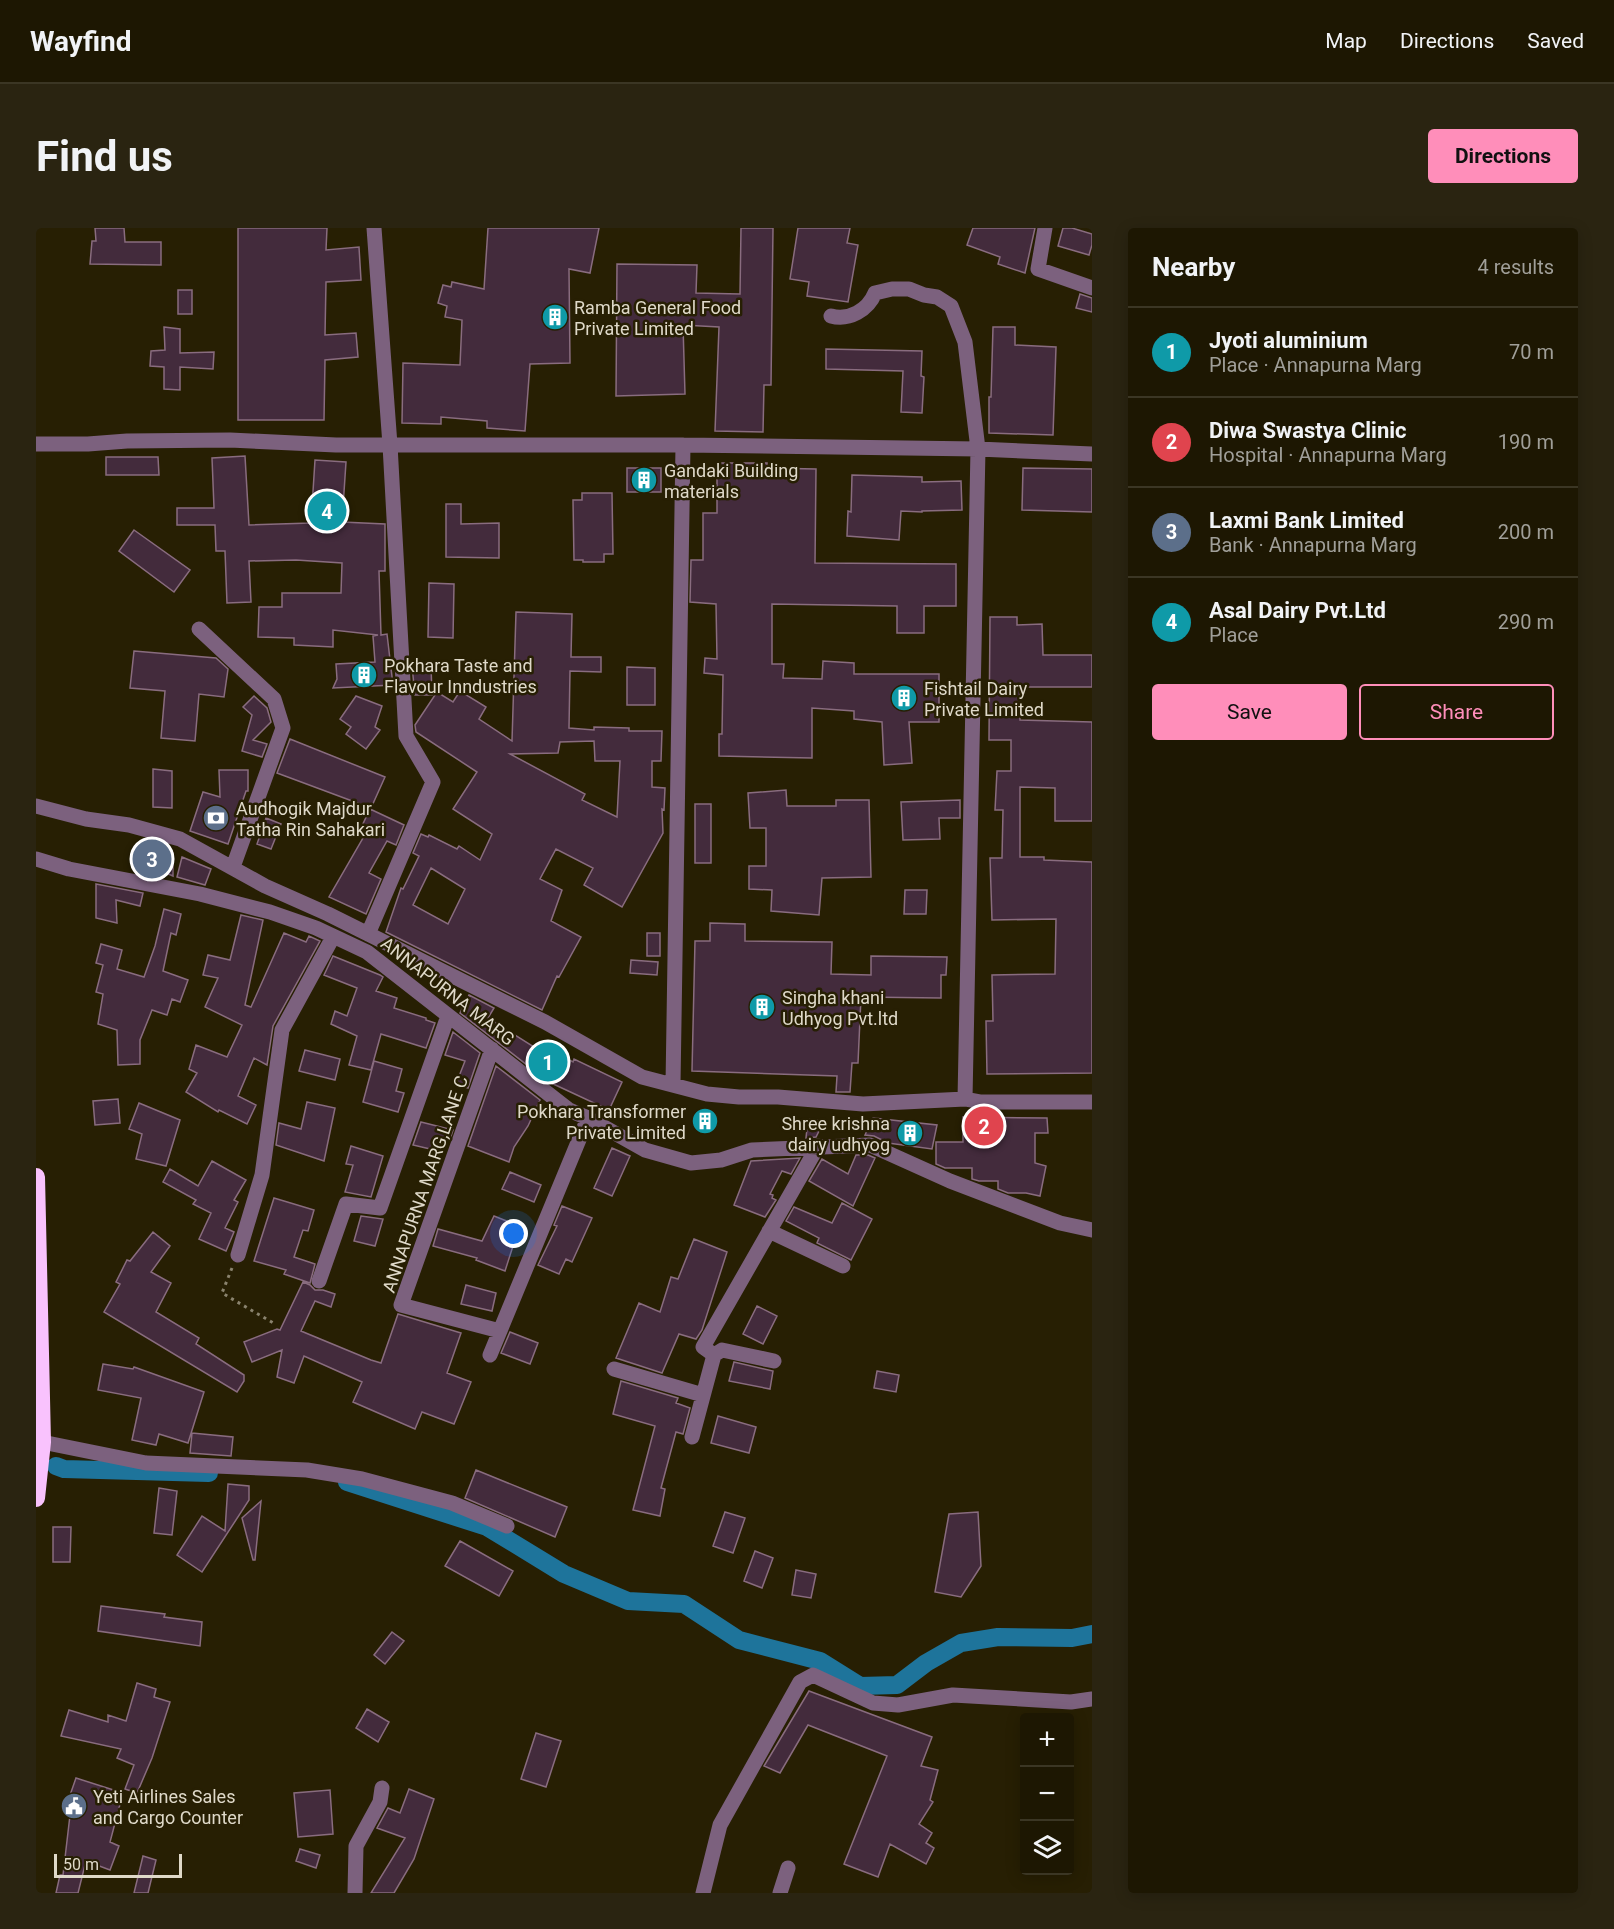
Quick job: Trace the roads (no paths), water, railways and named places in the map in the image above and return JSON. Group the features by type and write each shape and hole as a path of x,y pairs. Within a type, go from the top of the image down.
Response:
{"highway":[{"path":"36,1176 39,1440 37,1486"}],"street":[{"path":"368,934 433,782 406,736 390,445 374,228"},
{"path":"1045,228 1038,269 1092,288"},
{"path":"831,316 842,319 860,311 871,302 875,293 892,289 909,289 937,297 951,306 965,342 978,449 965,1099"},
{"path":"36,444 230,440 336,445 683,445 978,449 1092,454"},
{"path":"673,1085 683,445"},
{"path":"199,629 274,699 283,728 233,867"},
{"path":"36,806 86,819 129,825 180,839 265,886 328,914 545,1022 642,1077 707,1094 863,1104 965,1099 981,1102 1092,1102"},
{"name":"ANNAPURNA MARG","path":"36,859 235,903 291,919 367,952 569,1110 645,1150 691,1163 721,1160 752,1150 870,1145 950,1182 1060,1224 1092,1230"},
{"path":"238,1255 262,1174 282,1030 333,937"},
{"path":"319,1281 346,1204 380,1208 448,1016"},
{"name":"ANNAPURNA MARG,LANE C","path":"492,1049 401,1305 501,1331"},
{"path":"490,1355 588,1118"},
{"path":"714,1354 703,1347 818,1146"},
{"path":"769,1231 843,1266"},
{"path":"692,1437 714,1354 722,1350 774,1361"},
{"path":"614,1369 703,1395"},
{"path":"39,1440 146,1463 307,1470 362,1479 452,1503 507,1526"},
{"path":"703,1893 720,1825 800,1682 813,1675 873,1703 898,1706 953,1695 1071,1702 1092,1699"},
{"path":"355,1893 356,1846 380,1802 382,1788"},
{"path":"780,1893 788,1868"}],"waterway":[{"path":"56,1466 64,1469 209,1473"},
{"path":"347,1482 487,1527 564,1574 628,1601 684,1604 739,1640 820,1661 860,1686 897,1685 926,1663 961,1643 998,1637 1072,1638 1092,1634"}],"place":[{"name":"Ramba General Food Private Limited","path":"555,317"},
{"name":"Gandaki Building materials","path":"644,480"},
{"name":"Asal Dairy Pvt.Ltd","path":"327,511"},
{"name":"Pokhara Taste and Flavour Inndustries","path":"364,675"},
{"name":"Fishtail Dairy Private Limited","path":"904,698"},
{"name":"Audhogik Majdur Tatha Rin Sahakari","path":"216,818"},
{"name":"Laxmi Bank Limited","path":"152,859"},
{"name":"Singha khani Udhyog Pvt.ltd","path":"762,1007"},
{"name":"Jyoti aluminium","path":"548,1062"},
{"name":"Pokhara Transformer Private Limited","path":"705,1121"},
{"name":"Diwa Swastya Clinic","path":"984,1126"},
{"name":"Shree krishna dairy udhyog","path":"910,1133"},
{"name":"Yeti Airlines Sales and Cargo Counter","path":"74,1806"}]}
